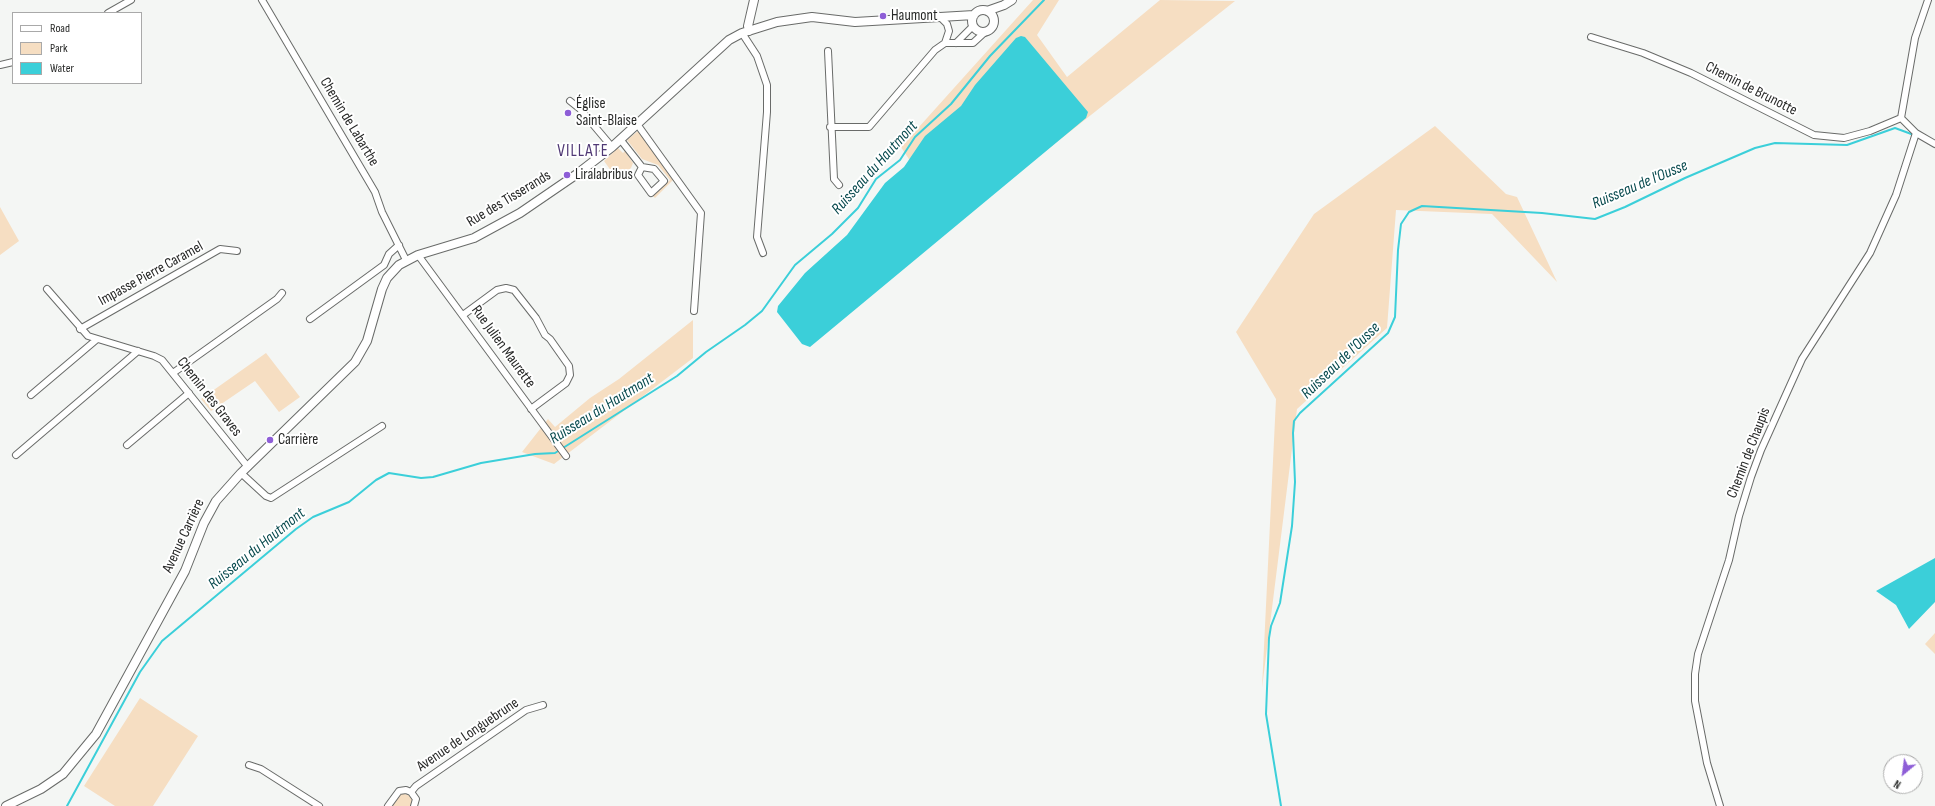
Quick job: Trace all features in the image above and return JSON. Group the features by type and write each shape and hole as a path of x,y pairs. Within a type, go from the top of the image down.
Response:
{"street":[{"path":"110,12 131,0"},
{"name":"Chemin de Labarthe","path":"262,0 375,192 382,212 406,260"},
{"path":"754,0 746,32 757,56 767,85 768,112 757,237 763,254"},
{"path":"986,11 1004,5 1012,0"},
{"path":"1928,0 1915,38 1901,118 1916,133 1935,144"},
{"path":"830,127 869,127 935,50 945,43 974,43 985,32 992,28 1004,5"},
{"path":"956,43 972,25 974,14 980,10 986,11 992,15 994,22"},
{"name":"Rue des Tisserands","path":"406,260 474,238 513,216 577,174 612,147 728,40 746,32 777,22 812,17 855,22 974,14"},
{"path":"954,15 972,25 979,32 985,32"},
{"path":"939,16 947,24 949,31 945,43"},
{"name":"Chemin de Brunotte","path":"1590,37 1643,53 1691,73 1814,135 1833,138 1856,135 1901,118"},
{"path":"828,51 830,127 834,179 839,185"},
{"path":"0,65 12,62"},
{"path":"570,101 590,121 612,147"},
{"path":"637,124 701,213 694,311"},
{"name":"Chemin de Chaupis","path":"1720,806 1707,764 1695,701 1695,674 1698,654 1729,560 1739,516 1761,450 1802,359 1870,253 1896,195 1916,133"},
{"path":"620,139 642,168 654,169 664,181 651,193 638,175 642,168"},
{"path":"310,319 384,265 389,254 399,245"},
{"name":"Impasse Pierre Caramel","path":"80,328 220,250 237,251"},
{"name":"Rue Julien Maurette","path":"418,255 566,456"},
{"name":"Avenue Carrière","path":"6,806 41,789 63,774 96,734 184,571 210,510 224,490 355,362 367,341 382,289 388,278 406,260"},
{"path":"463,315 498,290 506,288 514,290 536,318 545,335 550,339 569,366 570,375 566,383 531,409"},
{"name":"Chemin des Graves","path":"47,289 88,336 96,340 138,351 162,360 248,467"},
{"path":"173,373 277,299 282,293"},
{"path":"31,395 96,340"},
{"path":"16,456 138,351"},
{"path":"127,445 189,393"},
{"path":"241,473 266,496 271,498 382,426"},
{"name":"Avenue de Longuebrune","path":"411,792 416,786 526,710 543,705"},
{"path":"249,766 262,770 318,806"},
{"name":"Avenue de Longuebrune","path":"388,806 399,791 406,790 411,792 416,799 414,806"}],"green space":[{"path":"1033,0 1059,0 1037,35 1067,77 1160,0 1235,1 952,225 901,147"},
{"path":"1435,126 1506,194 1517,197 1557,282 1492,214 1396,210 1387,328 1297,409 1262,688 1276,399 1236,332 1314,214"},
{"path":"638,131 673,180 655,198 653,196 670,180 658,165 642,159 627,140"},
{"path":"618,148 623,153 625,151 633,163 631,168 617,179 604,161"},
{"path":"0,207 19,241 0,255"},
{"path":"693,320 693,358 554,464 522,452 548,419 555,427 590,398 619,379"},
{"path":"266,353 300,397 279,412 255,381 211,411 201,399"},
{"path":"1935,633 1935,654 1925,644"},
{"path":"140,698 198,736 153,806 115,806 84,786"},
{"path":"402,793 411,796 413,802 411,806 391,806 399,795"}],"water":[{"path":"1021,36 1025,37 1088,112 1086,118 810,347 802,344 777,312 778,306 805,273 847,235 885,183 904,167 925,136 961,106 975,85 1016,38"},
{"path":"1935,558 1935,602 1909,629 1896,605 1876,591"}],"waterway":[{"name":"Ruisseau du Hautmont","path":"67,806 140,672 162,641 296,529 313,517 349,502 376,480 389,473 421,478 433,477 481,463 535,454 555,453 677,376 706,352 745,325 762,311 795,265 832,234 858,208 876,179 900,160 915,137 951,104 990,56 1044,0"},
{"name":"Ruisseau de l'Ousse","path":"1281,806 1266,714 1269,638 1271,626 1280,603 1292,526 1295,482 1294,421 1300,413 1388,333 1395,317 1398,250 1401,224 1409,212 1422,206 1542,213 1595,219 1755,148 1775,143 1847,145 1895,128 1914,135"}],"place":[{"name":"Haumont","path":"883,16"},
{"name":"Église Saint-Blaise","path":"568,113"},
{"name":"Liralabribus","path":"567,175"},
{"name":"Carrière","path":"270,440"}],"district":[{"name":"VILLATE","path":"583,152"}]}
